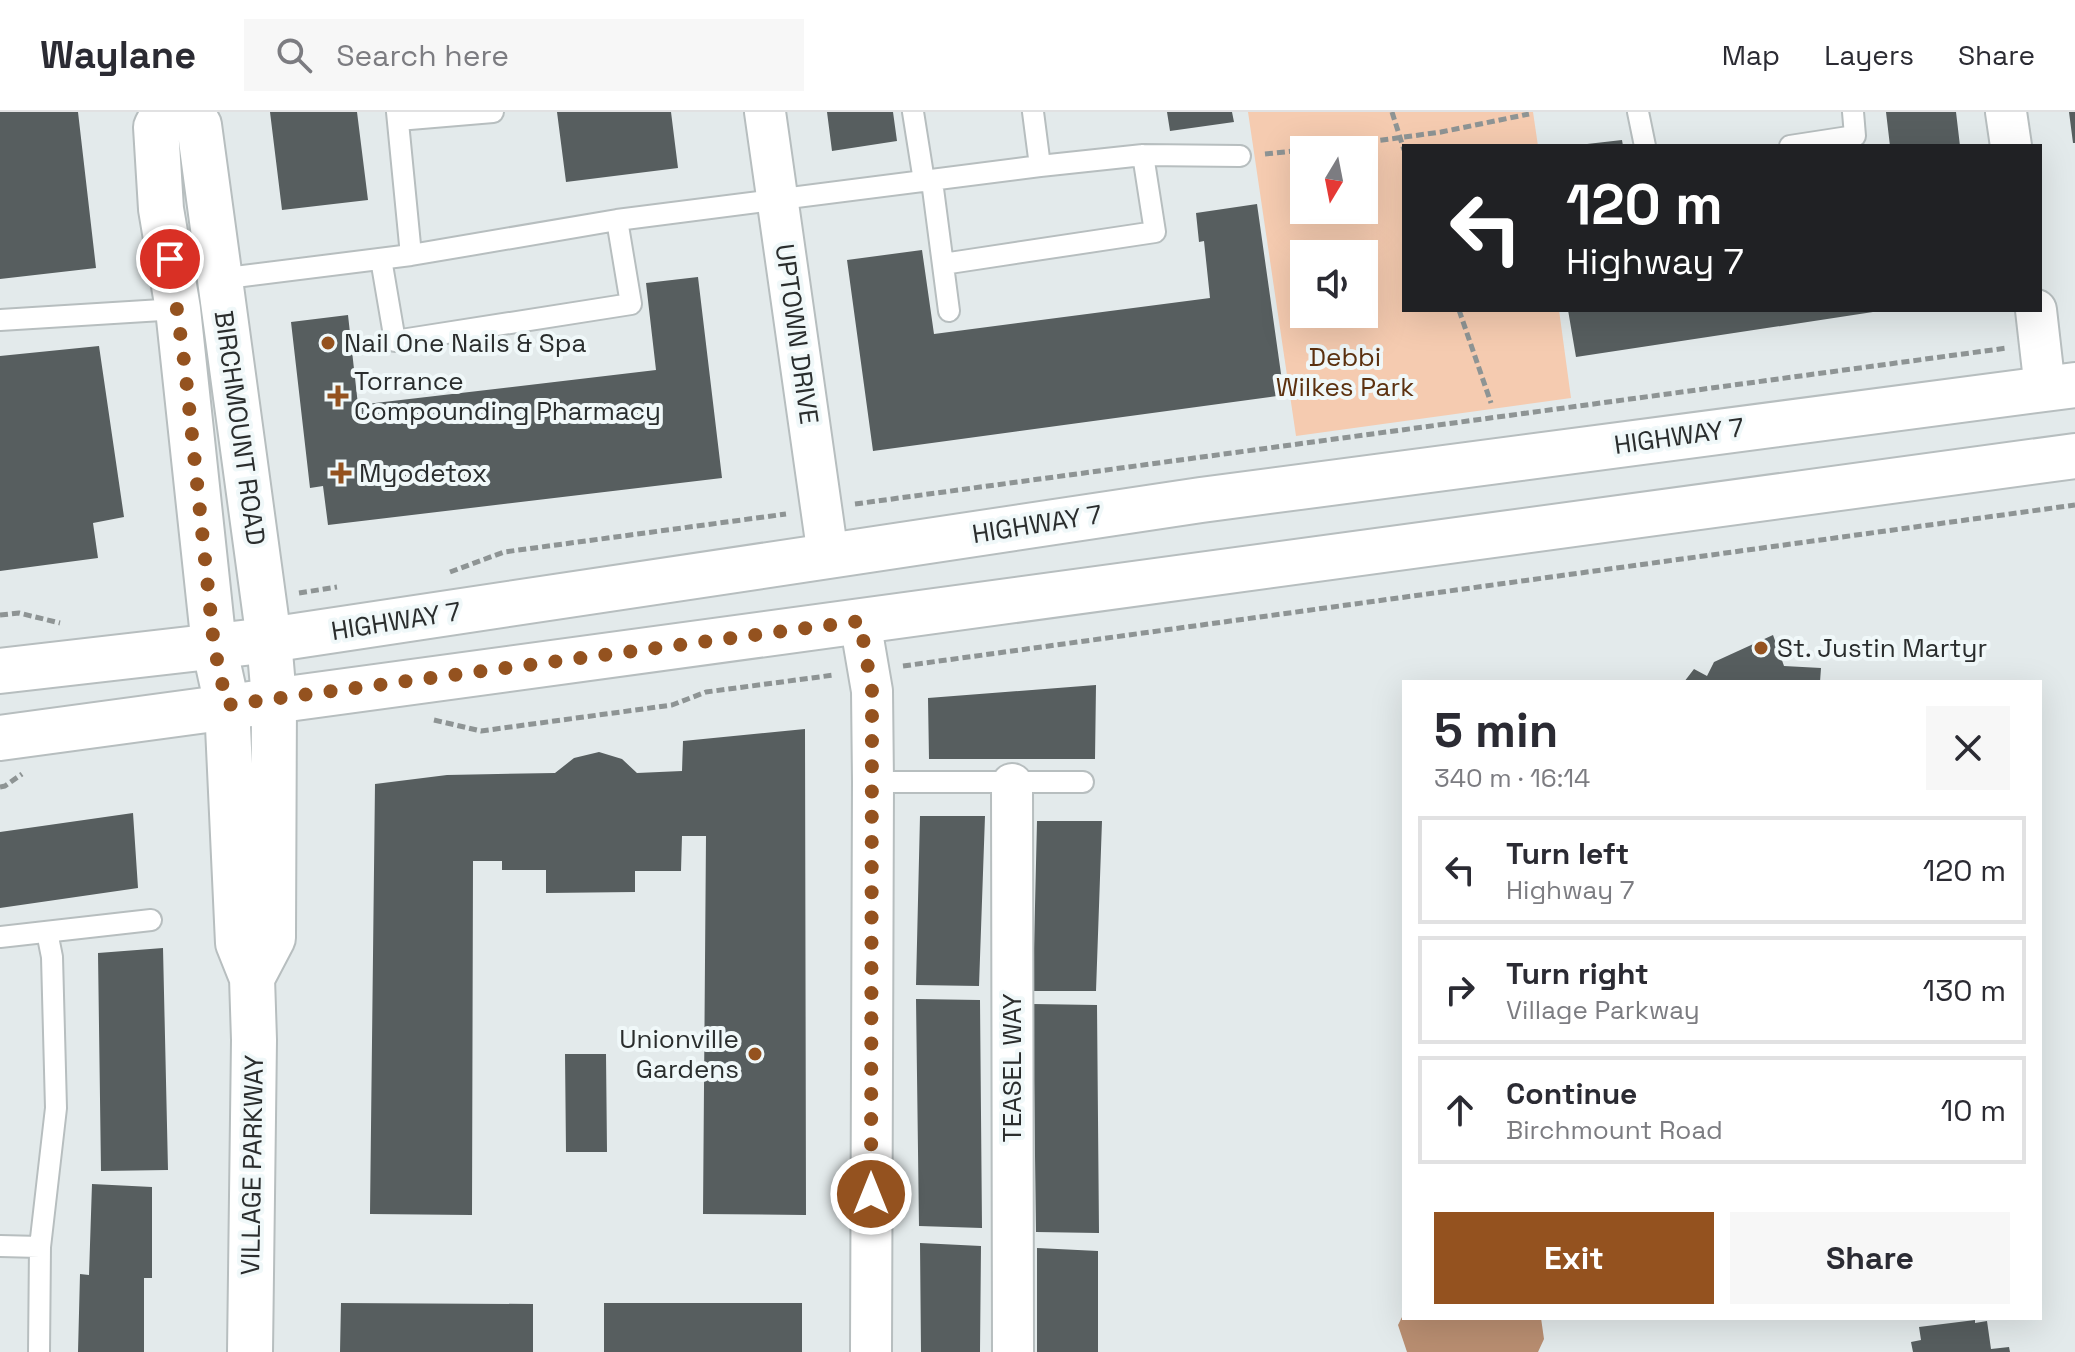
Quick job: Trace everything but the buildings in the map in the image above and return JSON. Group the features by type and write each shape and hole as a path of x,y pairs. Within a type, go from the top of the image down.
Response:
{"main road":[{"name":"BIRCHMOUNT ROAD","path":"164,112 156,127 161,209 178,309 214,646"},
{"name":"BIRCHMOUNT ROAD","path":"190,112 199,125 269,640 274,699"},
{"name":"HIGHWAY 7","path":"0,671 269,640 1201,500 2060,387"},
{"path":"0,738 2075,456"},
{"name":"VILLAGE PARKWAY","path":"214,646 227,705 238,943 252,978 250,1352"},
{"name":"VILLAGE PARKWAY","path":"252,978 273,938 274,699"}],"street":[{"name":"UPTOWN DRIVE","path":"765,112 828,556"},
{"path":"2006,112 2011,144"},
{"path":"2038,327 2060,387"},
{"path":"860,621 872,691 871,1352"},
{"name":"TEASEL WAY","path":"1012,784 1013,1352"}],"lane":[{"path":"411,255 397,116 493,112"},
{"path":"913,112 928,181 949,311"},
{"path":"1033,112 1040,166"},
{"path":"1638,112 1645,144"},
{"path":"1803,144 1855,136 1853,112"},
{"path":"219,279 411,255 617,220 1040,166 1143,155 1240,156"},
{"path":"943,264 1155,232 1143,155"},
{"path":"381,259 395,341 631,304 617,220"},
{"path":"0,320 178,309"},
{"path":"873,782 1083,782"},
{"path":"0,937 151,920"},
{"path":"39,1352 40,1247 56,1108 52,957 47,932"},
{"path":"0,1246 40,1247"}],"path":[{"path":"1392,112 1402,144"},
{"path":"1378,141 1529,114"},
{"path":"1240,156 1290,152"},
{"path":"1460,312 1491,403"},
{"path":"861,503 2038,327"},
{"path":"423,717 481,731 672,705 706,692 2075,505"},
{"path":"439,574 504,552 768,517"},
{"path":"0,615 19,613 69,625"}],"green space":[{"name":"Debbi Wilkes Park","path":"1248,112 1533,112 1538,144 1402,144 1402,312 1559,312 1571,398 1296,436"}],"shaded area":[{"path":"1402,1317 1402,1320 1541,1320 1544,1339 1538,1352 1407,1352 1398,1325"}],"place":[{"name":"Nail One Nails & Spa","path":"328,343"},
{"name":"Torrance Compounding Pharmacy","path":"338,396"},
{"name":"Myodetox","path":"341,473"},
{"name":"St. Justin Martyr","path":"1761,648"},
{"name":"Unionville Gardens","path":"755,1054"}],"route":[{"path":"170,259 185,368 214,646 227,705 860,621 872,691 871,1194"}]}
